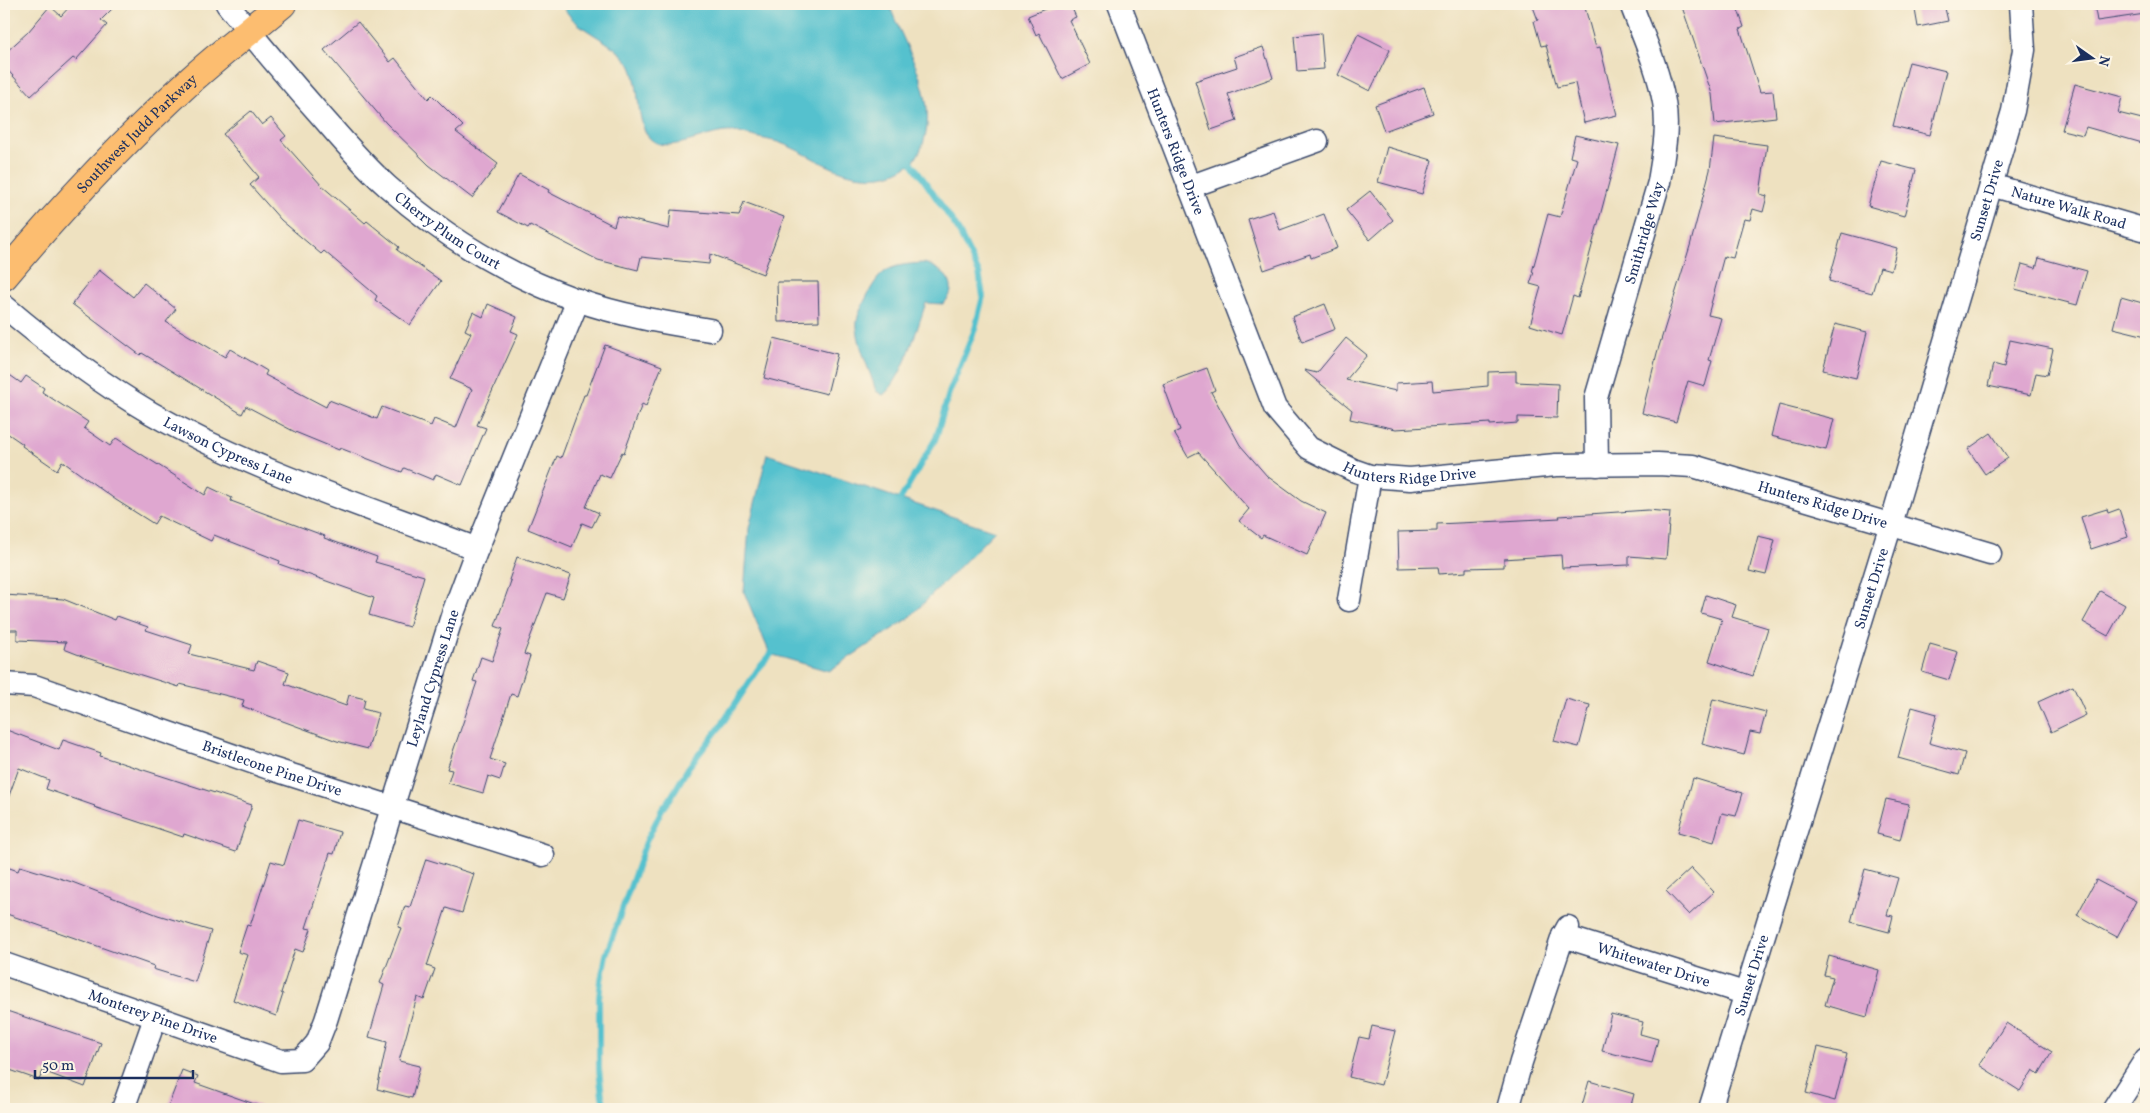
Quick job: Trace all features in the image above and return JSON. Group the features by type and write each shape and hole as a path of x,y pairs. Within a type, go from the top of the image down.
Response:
{"highway":[{"name":"Southwest Judd Parkway","path":"4,276 46,227 115,154 193,78 282,4"}],"street":[{"name":"Cherry Plum Court","path":"227,4 248,31 366,166 407,203 465,245 500,266 578,300 650,319 710,330"},
{"name":"Hunters Ridge Drive","path":"1119,4 1275,408 1310,448 1353,470 1370,476 1410,479 1556,465 1693,466 1990,554"},
{"name":"Smithridge Way","path":"1597,465 1596,398 1658,182 1665,146 1665,104 1656,72 1631,4"},
{"name":"Sunset Drive","path":"1710,1109 1744,993 1891,524 2013,111 2024,50 2021,4"},
{"path":"1189,187 1317,141"},
{"name":"Nature Walk Road","path":"1991,185 2146,230"},
{"name":"Leyland Cypress Lane","path":"302,1060 317,1043 326,1020 430,683 477,549 578,300"},
{"name":"Lawson Cypress Lane","path":"4,306 65,356 113,390 196,436 282,474 477,549"},
{"path":"1349,600 1370,476"},
{"name":"Bristlecone Pine Drive","path":"4,684 34,686 269,768 542,855"},
{"name":"Whitewater Drive","path":"1508,1109 1566,932 1744,993"},
{"name":"Monterey Pine Drive","path":"4,964 281,1061 302,1060"},
{"path":"123,1109 155,1018"},
{"path":"2114,1109 2146,1059"}],"water":[{"path":"566,4 889,4 924,90 927,126 922,147 914,161 902,169 883,176 870,176 845,173 778,142 737,133 718,133 678,144 660,144 653,141 647,135 643,127 636,82 629,63 614,48 571,18 565,10"},
{"path":"924,263 943,273 951,284 951,291 943,304 926,303 903,366 897,378 883,395 876,391 862,352 857,328 859,314 875,282 886,271 901,265"},
{"path":"767,454 995,531 909,618 829,671 770,654 744,592 749,528"}],"building":[{"path":"72,4 117,4 101,20 107,25 76,60 73,58 31,96 4,66 4,54 28,32 50,6 61,16"},
{"path":"1057,4 1070,4 1076,17 1069,20 1090,64 1062,79 1039,33 1036,35 1028,16"},
{"path":"1532,4 1584,4 1596,48 1600,47 1617,115 1584,123 1575,83 1557,87 1546,45 1541,46 1534,21 1538,20"},
{"path":"1681,4 1736,4 1744,27 1740,29 1760,92 1773,91 1776,117 1715,124 1712,94"},
{"path":"1914,4 1944,4 1948,21 1918,27"},
{"path":"2094,4 2144,4 2145,14 2097,21"},
{"path":"358,22 390,62 395,58 428,99 432,95 463,126 456,132 498,164 472,198 429,165 386,123 324,50"},
{"path":"1321,33 1324,69 1297,71 1294,36"},
{"path":"1358,34 1390,50 1370,91 1338,75"},
{"path":"1263,47 1273,78 1228,94 1237,121 1211,130 1195,81 1237,67 1234,57"},
{"path":"1909,62 1946,71 1930,135 1893,126"},
{"path":"2075,84 2122,97 2118,113 2146,120 2146,144 2086,127 2083,135 2062,130"},
{"path":"1424,87 1433,113 1384,131 1375,105"},
{"path":"251,111 262,125 271,118 286,136 281,140 322,186 365,223 367,221 399,247 397,250 441,281 410,325 375,300 377,296 324,251 321,254 281,220 250,185 259,177 223,134"},
{"path":"1575,135 1619,145 1578,298 1573,296 1562,335 1530,325 1541,287 1530,284 1548,214 1560,217 1577,159 1570,157"},
{"path":"1714,138 1767,145 1760,194 1767,196 1763,212 1753,209 1750,220 1744,219 1733,258 1724,256 1708,315 1721,318 1709,360 1712,361 1705,386 1688,381 1676,422 1642,413 1657,353 1690,246 1710,170"},
{"path":"1387,147 1432,160 1422,194 1378,182"},
{"path":"1881,161 1916,170 1904,216 1868,206"},
{"path":"519,174 549,190 548,192 614,226 617,216 669,229 671,210 739,215 744,202 784,217 763,274 710,254 709,264 641,257 638,270 598,260 530,225 528,228 498,212"},
{"path":"1370,191 1393,220 1370,240 1346,210"},
{"path":"1273,211 1280,230 1324,214 1337,248 1311,258 1310,254 1264,270 1248,219"},
{"path":"1842,233 1897,248 1891,270 1880,267 1872,293 1829,281"},
{"path":"2039,258 2087,271 2077,305 2015,289 2022,264 2036,268"},
{"path":"99,270 133,297 144,283 176,309 166,322 225,357 230,349 267,371 265,375 326,407 329,400 377,419 382,407 431,426 434,419 456,428 472,389 450,379 471,333 465,330 473,312 483,317 488,304 517,317 511,331 518,334 477,425 486,428 462,485 436,474 433,480 404,468 402,472 340,448 339,450 295,432 246,406 242,414 142,353 140,355 72,304"},
{"path":"777,282 818,282 819,321 778,322"},
{"path":"2121,297 2146,304 2146,336 2113,328"},
{"path":"1325,304 1335,329 1302,342 1292,317"},
{"path":"1835,324 1867,332 1856,378 1823,370"},
{"path":"774,338 837,354 827,394 764,378"},
{"path":"1346,338 1367,355 1346,380 1396,391 1396,383 1432,381 1433,391 1488,386 1488,372 1516,371 1516,382 1558,384 1557,418 1518,417 1518,423 1396,429 1350,419 1352,410 1304,370 1317,373"},
{"path":"2010,340 2053,349 2047,375 2036,373 2031,395 1988,386 1993,364 2004,367"},
{"path":"605,345 662,366 646,406 642,404 624,453 622,452 610,478 600,474 586,507 599,513 592,527 582,523 572,547 528,529 557,456 561,458"},
{"path":"1207,368 1215,390 1211,392 1240,445 1267,476 1301,501 1326,513 1307,555 1263,535 1261,538 1239,521 1249,509 1198,452 1188,457 1174,433 1180,430 1163,384"},
{"path":"4,371 21,383 26,376 44,388 42,392 88,422 84,428 110,446 116,438 205,495 209,487 232,498 231,501 377,557 375,562 424,576 409,627 369,615 374,598 279,564 280,561 214,535 211,541 159,516 154,524 116,500 62,461 57,470 4,431"},
{"path":"1779,405 1834,419 1826,450 1771,436"},
{"path":"1991,433 2008,458 1985,474 1968,449"},
{"path":"2107,509 2108,513 2119,509 2128,537 2091,549 2081,517"},
{"path":"1648,510 1670,512 1666,559 1629,556 1629,565 1562,568 1561,555 1504,559 1504,567 1466,568 1466,572 1439,574 1438,567 1399,568 1398,532 1437,531 1437,524 1560,518 1559,516"},
{"path":"1758,536 1775,540 1766,575 1749,571"},
{"path":"517,557 571,575 563,598 547,593 524,654 530,656 517,696 511,694 490,759 505,764 500,780 488,776 483,793 448,783 452,770 447,769 477,682 473,681 481,657 492,661 503,629 495,626 511,581 509,580"},
{"path":"2100,591 2125,605 2108,636 2083,622"},
{"path":"5,595 63,599 115,620 117,616 148,627 146,630 192,645 189,654 254,670 257,661 289,672 285,684 346,706 349,695 365,699 363,709 378,713 368,749 337,741 242,706 244,700 180,684 179,687 87,658 64,649 66,642 17,640 17,630 4,630"},
{"path":"1706,595 1736,605 1732,617 1768,628 1753,676 1709,661 1722,619 1701,613"},
{"path":"1930,644 1958,652 1949,680 1922,672"},
{"path":"2073,686 2086,715 2051,732 2038,702"},
{"path":"1566,699 1590,705 1579,747 1554,741"},
{"path":"1713,699 1766,712 1760,734 1750,732 1744,755 1702,744"},
{"path":"1912,707 1937,714 1929,743 1965,753 1959,775 1898,758"},
{"path":"4,729 59,750 63,740 101,753 100,756 252,805 236,852 184,834 183,837 46,789 49,780 19,768 6,804 4,804"},
{"path":"1693,778 1743,793 1736,816 1722,813 1714,842 1678,832"},
{"path":"1886,799 1909,804 1900,840 1877,834"},
{"path":"298,820 340,832 334,854 330,853 306,928 311,929 303,952 295,949 276,1016 233,1000 248,955 238,952 247,925 250,926 271,861 284,865"},
{"path":"426,859 474,874 462,913 446,908 427,966 435,969 424,1000 417,997 399,1061 420,1066 412,1098 377,1089 387,1042 369,1037 384,985 380,983 401,928 398,927 405,906 410,907"},
{"path":"4,866 18,871 20,866 72,882 158,915 211,931 195,982 153,969 154,966 4,913"},
{"path":"1691,868 1714,892 1689,915 1666,891"},
{"path":"1865,869 1898,878 1887,915 1893,916 1889,932 1851,922"},
{"path":"2096,880 2136,901 2117,937 2077,915"},
{"path":"1829,956 1879,970 1867,1017 1825,1005 1833,977 1824,975"},
{"path":"4,1010 101,1043 85,1087 43,1071 39,1080 4,1068"},
{"path":"1611,1014 1643,1022 1640,1034 1658,1039 1652,1063 1602,1051"},
{"path":"2006,1023 2052,1052 2039,1074 2033,1070 2020,1091 1979,1065"},
{"path":"1372,1026 1395,1031 1381,1085 1349,1077 1359,1037 1369,1039"},
{"path":"1818,1047 1847,1054 1835,1101 1806,1093"},
{"path":"182,1070 198,1076 195,1083 260,1106 259,1109 167,1109"},
{"path":"1589,1081 1634,1094 1630,1109 1581,1109"}],"waterway":[{"path":"897,505 936,438 949,393 975,329 983,296 979,273 957,228 908,157"},
{"path":"606,1109 602,1096 599,1069 599,998 601,981 606,955 646,842 662,809 688,768 720,727 758,669 775,650"}]}
